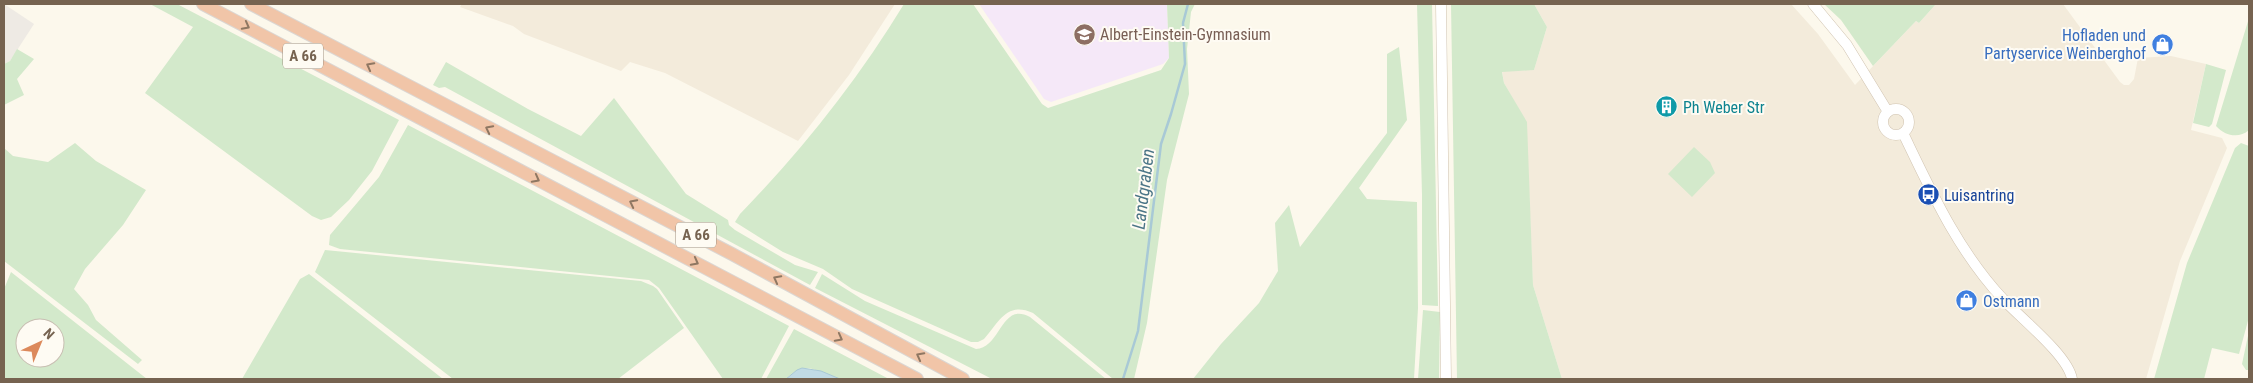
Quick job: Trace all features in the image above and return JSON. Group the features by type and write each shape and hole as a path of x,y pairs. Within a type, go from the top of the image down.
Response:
{"highway":[{"name":"A 66","path":"203,4 917,379"},
{"name":"A 66","path":"251,4 732,254 963,379"}],"street":[{"path":"1441,4 1446,379"},
{"path":"1813,4 1847,45 1888,112"},
{"path":"1897,109 1907,116 1908,125 1903,133 1891,134 1885,129 1883,122 1888,112 1897,109"},
{"path":"1903,133 1970,260 2004,300 2061,357 2069,369 2072,379"}],"shaded area":[{"path":"4,4 34,24 10,61 4,64"},
{"path":"462,4 895,4 849,75 798,141 665,73 630,62 621,71 524,34 513,26 460,7"},
{"name":"Albert-Einstein-Gymnasium","path":"979,4 1167,4 1169,58 1163,64 1051,102 1044,99"},
{"path":"1534,4 1791,4 1818,34 1855,85 1916,21 1919,23 1936,4 2063,4 2124,85 2129,85 2134,79 2138,58 2171,56 2206,64 2191,130 2222,138 2227,148 2180,261 2146,379 1562,379 1533,285 1526,122 1504,83 1502,71 1534,70 1547,27"}],"green space":[{"path":"150,4 177,4 399,120 372,171 349,200 331,217 321,220 312,216 145,93 193,27"},
{"path":"904,4 973,4 1042,104 1048,108 1161,70 1169,58 1167,4 1195,4 1191,12 1187,49 1189,94 1167,180 1147,323 1134,379 1113,379 1033,313 1024,310 1010,311 999,320 984,339 978,342 971,342 852,289 823,269 783,252 735,222 828,114 868,60"},
{"path":"1417,4 1432,4 1438,306 1422,305 1422,195"},
{"path":"1451,4 1534,4 1547,27 1534,70 1502,72 1504,83 1527,122 1533,285 1562,379 1457,379"},
{"path":"1824,4 1936,4 1919,23 1916,21 1873,66 1841,20"},
{"path":"2249,18 2249,130 2241,135 2232,135 2216,126"},
{"path":"1399,47 1407,120 1359,188 1367,199 1417,202 1418,308 1414,379 1193,379 1221,344 1259,303 1278,271 1275,223 1289,205 1300,247 1387,133 1387,54"},
{"path":"17,49 34,59 17,79 24,95 4,105 4,64 10,61"},
{"path":"446,62 528,109 581,136 614,98 686,194 728,220 729,225 735,230 795,265 818,272 810,285 445,87 439,88 433,85"},
{"path":"2206,64 2226,70 2212,124 2209,127 2193,123"},
{"path":"408,125 789,326 761,379 723,379 659,288 649,280 340,249 329,245 330,235 379,177"},
{"path":"75,143 96,161 146,190 123,225 85,269 74,289 88,305 96,320 142,360 138,364 4,261 4,148 13,156 48,162"},
{"path":"2241,143 2249,146 2249,317 2239,354 2212,348 2204,379 2154,379 2187,263 2235,148"},
{"path":"1694,147 1710,162 1715,173 1692,197 1668,174"},
{"path":"325,250 641,281 657,289 684,328 618,379 453,379 315,272"},
{"path":"11,272 147,379 4,379 4,289"},
{"path":"309,274 443,379 242,379 300,279"},
{"path":"822,274 865,301 976,349 984,347 991,341 1013,315 1020,314 1030,317 1106,379 992,379 815,288"},
{"path":"1423,310 1440,312 1439,379 1418,379"},
{"path":"794,329 889,379 847,380 807,368 801,369 786,379 766,379"},
{"path":"2249,331 2249,370 2246,370 2242,364"}],"water":[{"path":"802,368 821,371 840,379 786,379"}],"waterway":[{"name":"Landgraben","path":"1123,379 1138,331 1161,144 1185,64 1183,23 1188,4"}],"place":[{"name":"Albert-Einstein-Gymnasium","path":"1084,34"},
{"name":"Hofladen und Partyservice Weinberghof","path":"2162,44"},
{"name":"Ph Weber Str","path":"1667,107"},
{"name":"Luisantring","path":"1928,195"},
{"name":"Ostmann","path":"1967,301"}]}
